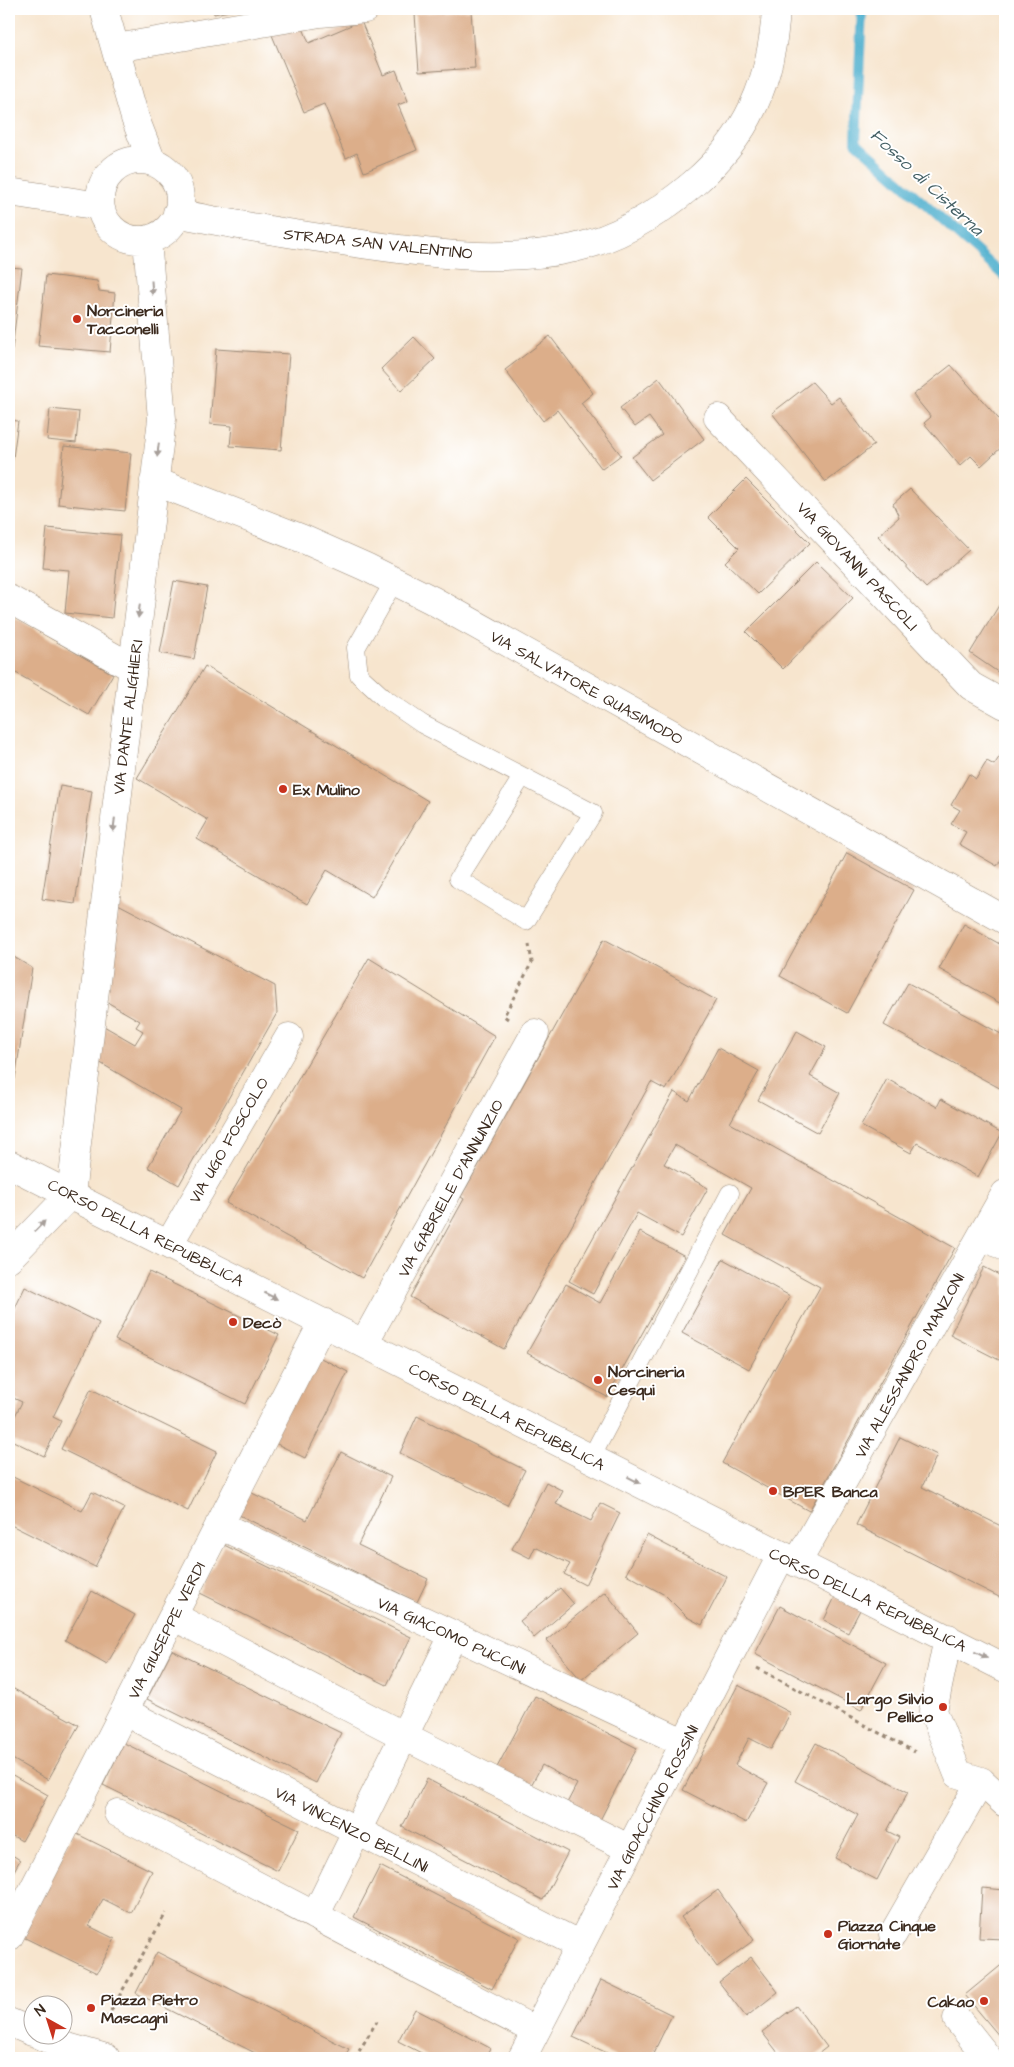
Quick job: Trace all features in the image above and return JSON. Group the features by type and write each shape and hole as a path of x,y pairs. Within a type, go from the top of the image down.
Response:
{"street":[{"path":"104,9 134,118 152,162"},
{"path":"116,48 320,13 365,9"},
{"name":"STRADA SAN VALENTINO","path":"177,213 230,225 448,254 529,254 574,248 596,242 627,229 669,203 707,172 724,152 745,121 763,85 773,46 776,9"},
{"path":"132,161 152,162 163,168 175,183 180,201 177,213 171,225 161,234 148,240 135,240 122,236 108,224 100,206 100,193 105,180 114,169 132,161"},
{"path":"9,192 100,206"},
{"name":"VIA DANTE ALIGHIERI","path":"71,1194 162,419 148,240"},
{"name":"VIA GIOVANNI PASCOLI","path":"718,418 971,686 1005,705"},
{"name":"VIA SALVATORE QUASIMODO","path":"154,481 303,539 366,567 432,600 1005,920"},
{"path":"9,599 133,668"},
{"name":"VIA GABRIELE D'ANNUNZIO","path":"364,1343 535,1033"},
{"name":"VIA UGO FOSCOLO","path":"169,1244 289,1036"},
{"name":"CORSO DELLA REPUBBLICA","path":"9,1164 1005,1668"},
{"path":"9,1258 71,1194"},
{"name":"VIA ALESSANDRO MANZONI","path":"789,1559 994,1241 1005,1194"},
{"name":"VIA GIUSEPPE VERDI","path":"9,1937 323,1322"},
{"name":"VIA GIACOMO PUCCINI","path":"220,1525 453,1636 685,1743"},
{"name":"VIA GIOACCHINO ROSSINI","path":"522,2058 731,1655 789,1559"},
{"path":"173,1616 404,1736 630,1849"},
{"path":"315,1916 453,1636"},
{"path":"948,1638 934,1711 969,1778 1005,1803"},
{"name":"VIA VINCENZO BELLINI","path":"124,1712 580,1945"},
{"path":"893,1934 969,1778"},
{"path":"118,1813 536,2031"},
{"path":"957,2019 988,2058"},
{"path":"9,2022 22,2028"},
{"path":"60,2044 106,2058"}],"lane":[{"path":"393,582 356,648 359,675 384,698 422,724 593,814 526,921 458,879 522,777"},
{"path":"591,1458 730,1193"}],"path":[{"path":"504,1016 532,962"},
{"path":"731,1655 969,1778"},
{"path":"107,2018 166,1913"},
{"path":"355,2058 377,2021"}],"building":[{"path":"213,9 234,9 235,10 214,14"},
{"path":"471,10 475,68 419,72 415,14"},
{"path":"361,21 383,75 396,70 408,101 398,105 417,150 364,172 357,153 346,158 324,104 304,112 272,35 301,23 309,43"},
{"path":"9,267 22,268 12,350 9,349"},
{"name":"Norcineria Tacconelli","path":"46,275 97,281 99,291 115,293 110,352 38,346"},
{"path":"550,336 593,393 581,403 621,455 602,469 557,410 543,421 505,370"},
{"path":"414,337 435,359 401,391 381,369"},
{"path":"216,349 289,354 281,450 230,446 232,426 210,424"},
{"path":"951,365 1005,426 1005,444 981,466 971,456 960,466 924,423 931,417 913,395"},
{"path":"659,378 704,439 650,480 632,457 662,435 649,417 635,427 620,408"},
{"path":"812,382 831,403 839,397 874,445 826,482 772,413"},
{"path":"50,409 79,412 76,443 47,440"},
{"path":"9,420 18,421 10,480 9,480"},
{"path":"64,446 131,453 125,511 58,504"},
{"path":"746,479 810,543 758,594 725,562 739,548 708,517"},
{"path":"910,489 969,550 926,588 878,536 899,517 893,504"},
{"path":"47,528 120,535 112,618 65,613 69,570 43,568"},
{"path":"816,562 853,598 783,669 746,632"},
{"path":"174,581 207,587 194,659 160,653"},
{"path":"1001,602 1005,605 1005,677 970,653"},
{"path":"10,615 113,674 89,715 9,669"},
{"name":"Ex Mulino","path":"205,666 428,801 372,897 327,870 307,904 197,839 208,820 137,778"},
{"path":"1002,753 1005,755 1005,853 997,866 959,844 966,832 951,824 960,810 951,805 969,774 976,779 987,761 994,765"},
{"path":"60,786 92,791 75,904 42,899"},
{"path":"847,853 914,890 847,1013 780,976"},
{"path":"118,904 275,986 277,1013 179,1185 148,1167 181,1110 97,1061 102,1025 135,1044 143,1031 136,1027 140,1021 107,1002"},
{"path":"964,924 1005,947 1005,1006 939,969"},
{"path":"604,939 716,1000 666,1090 651,1082 504,1349 410,1297 464,1199 461,1197"},
{"path":"9,954 32,968 15,1079 9,1076"},
{"path":"369,958 495,1036 362,1278 226,1203"},
{"path":"908,983 1001,1034 1005,1026 1005,1091 884,1025"},
{"path":"797,1031 826,1047 810,1076 840,1093 818,1133 758,1100"},
{"path":"718,1048 759,1071 730,1123 955,1248 809,1511 722,1463 820,1287 725,1235 751,1188 675,1145 664,1164 708,1188 681,1237 637,1213 593,1294 569,1281 674,1092 689,1101"},
{"path":"887,1079 937,1107 941,1099 1002,1133 978,1177 917,1143 911,1153 861,1126"},
{"path":"640,1232 685,1256 607,1397 527,1353 566,1284 600,1303"},
{"path":"723,1259 790,1296 749,1369 682,1333"},
{"path":"984,1267 1005,1278 1005,1363 950,1335"},
{"path":"149,1272 279,1335 245,1404 115,1340"},
{"path":"25,1287 99,1323 53,1417 61,1421 44,1456 9,1439 9,1428 22,1402 9,1396 9,1321"},
{"path":"313,1354 348,1372 305,1458 271,1441"},
{"path":"91,1389 217,1451 188,1511 61,1449"},
{"path":"417,1416 525,1470 507,1505 400,1453"},
{"path":"900,1437 937,1455 922,1487 1005,1528 1005,1600 856,1525"},
{"path":"341,1452 391,1477 358,1545 428,1579 417,1602 239,1515 250,1492 307,1520"},
{"path":"9,1475 82,1511 92,1492 124,1508 95,1567 9,1524"},
{"path":"546,1482 563,1491 556,1504 591,1521 600,1503 620,1513 585,1585 564,1574 570,1564 535,1547 530,1558 512,1549"},
{"path":"647,1535 727,1577 702,1625 687,1617 665,1595 626,1574"},
{"path":"224,1545 411,1637 387,1685 200,1593"},
{"path":"560,1588 574,1604 534,1638 520,1621"},
{"path":"92,1591 135,1615 107,1664 65,1640"},
{"path":"605,1592 638,1633 581,1680 547,1640"},
{"path":"835,1597 860,1610 848,1633 824,1620"},
{"path":"780,1606 886,1663 861,1710 755,1654"},
{"path":"172,1650 341,1733 316,1783 147,1699"},
{"path":"738,1685 791,1713 771,1749 749,1738 735,1765 768,1783 746,1823 683,1790"},
{"path":"12,1688 79,1725 48,1780 9,1757 9,1740 12,1734 9,1732 9,1693"},
{"path":"535,1696 637,1748 599,1822 566,1805 577,1784 542,1765 528,1791 494,1773"},
{"path":"124,1743 299,1829 278,1871 103,1785"},
{"path":"816,1743 908,1792 887,1831 899,1837 877,1880 835,1858 858,1815 795,1781"},
{"path":"9,1773 48,1795 22,1841 9,1834"},
{"path":"427,1779 568,1852 543,1900 402,1827"},
{"path":"73,1832 152,1871 131,1913 103,1899 89,1926 115,1939 97,1973 21,1936"},
{"path":"9,1853 20,1860 9,1880"},
{"path":"380,1866 519,1938 492,1989 354,1917"},
{"path":"982,1888 1005,1890 1005,1939 979,1938"},
{"path":"718,1890 754,1940 717,1967 681,1917"},
{"path":"157,1952 349,2049 344,2058 265,2058 136,1993"},
{"path":"751,1957 778,1992 746,2017 719,1982"},
{"path":"1005,1962 1005,2043 965,1995"},
{"path":"601,1980 672,2015 651,2058 618,2058 573,2037"},
{"path":"796,2006 827,2047 813,2058 782,2058 762,2032"},
{"path":"415,2009 490,2048 485,2058 426,2058 427,2056 398,2041"}],"waterway":[{"name":"Fosso di Cisterna","path":"862,9 856,142 1005,277"}],"place":[{"name":"Norcineria Tacconelli","path":"77,319"},
{"name":"Ex Mulino","path":"283,789"},
{"name":"Decò","path":"233,1322"},
{"name":"Norcineria Cesqui","path":"598,1380"},
{"name":"BPER Banca","path":"773,1491"},
{"name":"Largo Silvio Pellico","path":"943,1707"},
{"name":"Piazza Cinque Giornate","path":"828,1934"},
{"name":"Cakao","path":"984,2001"},
{"name":"Piazza Pietro Mascagni","path":"91,2008"}]}
